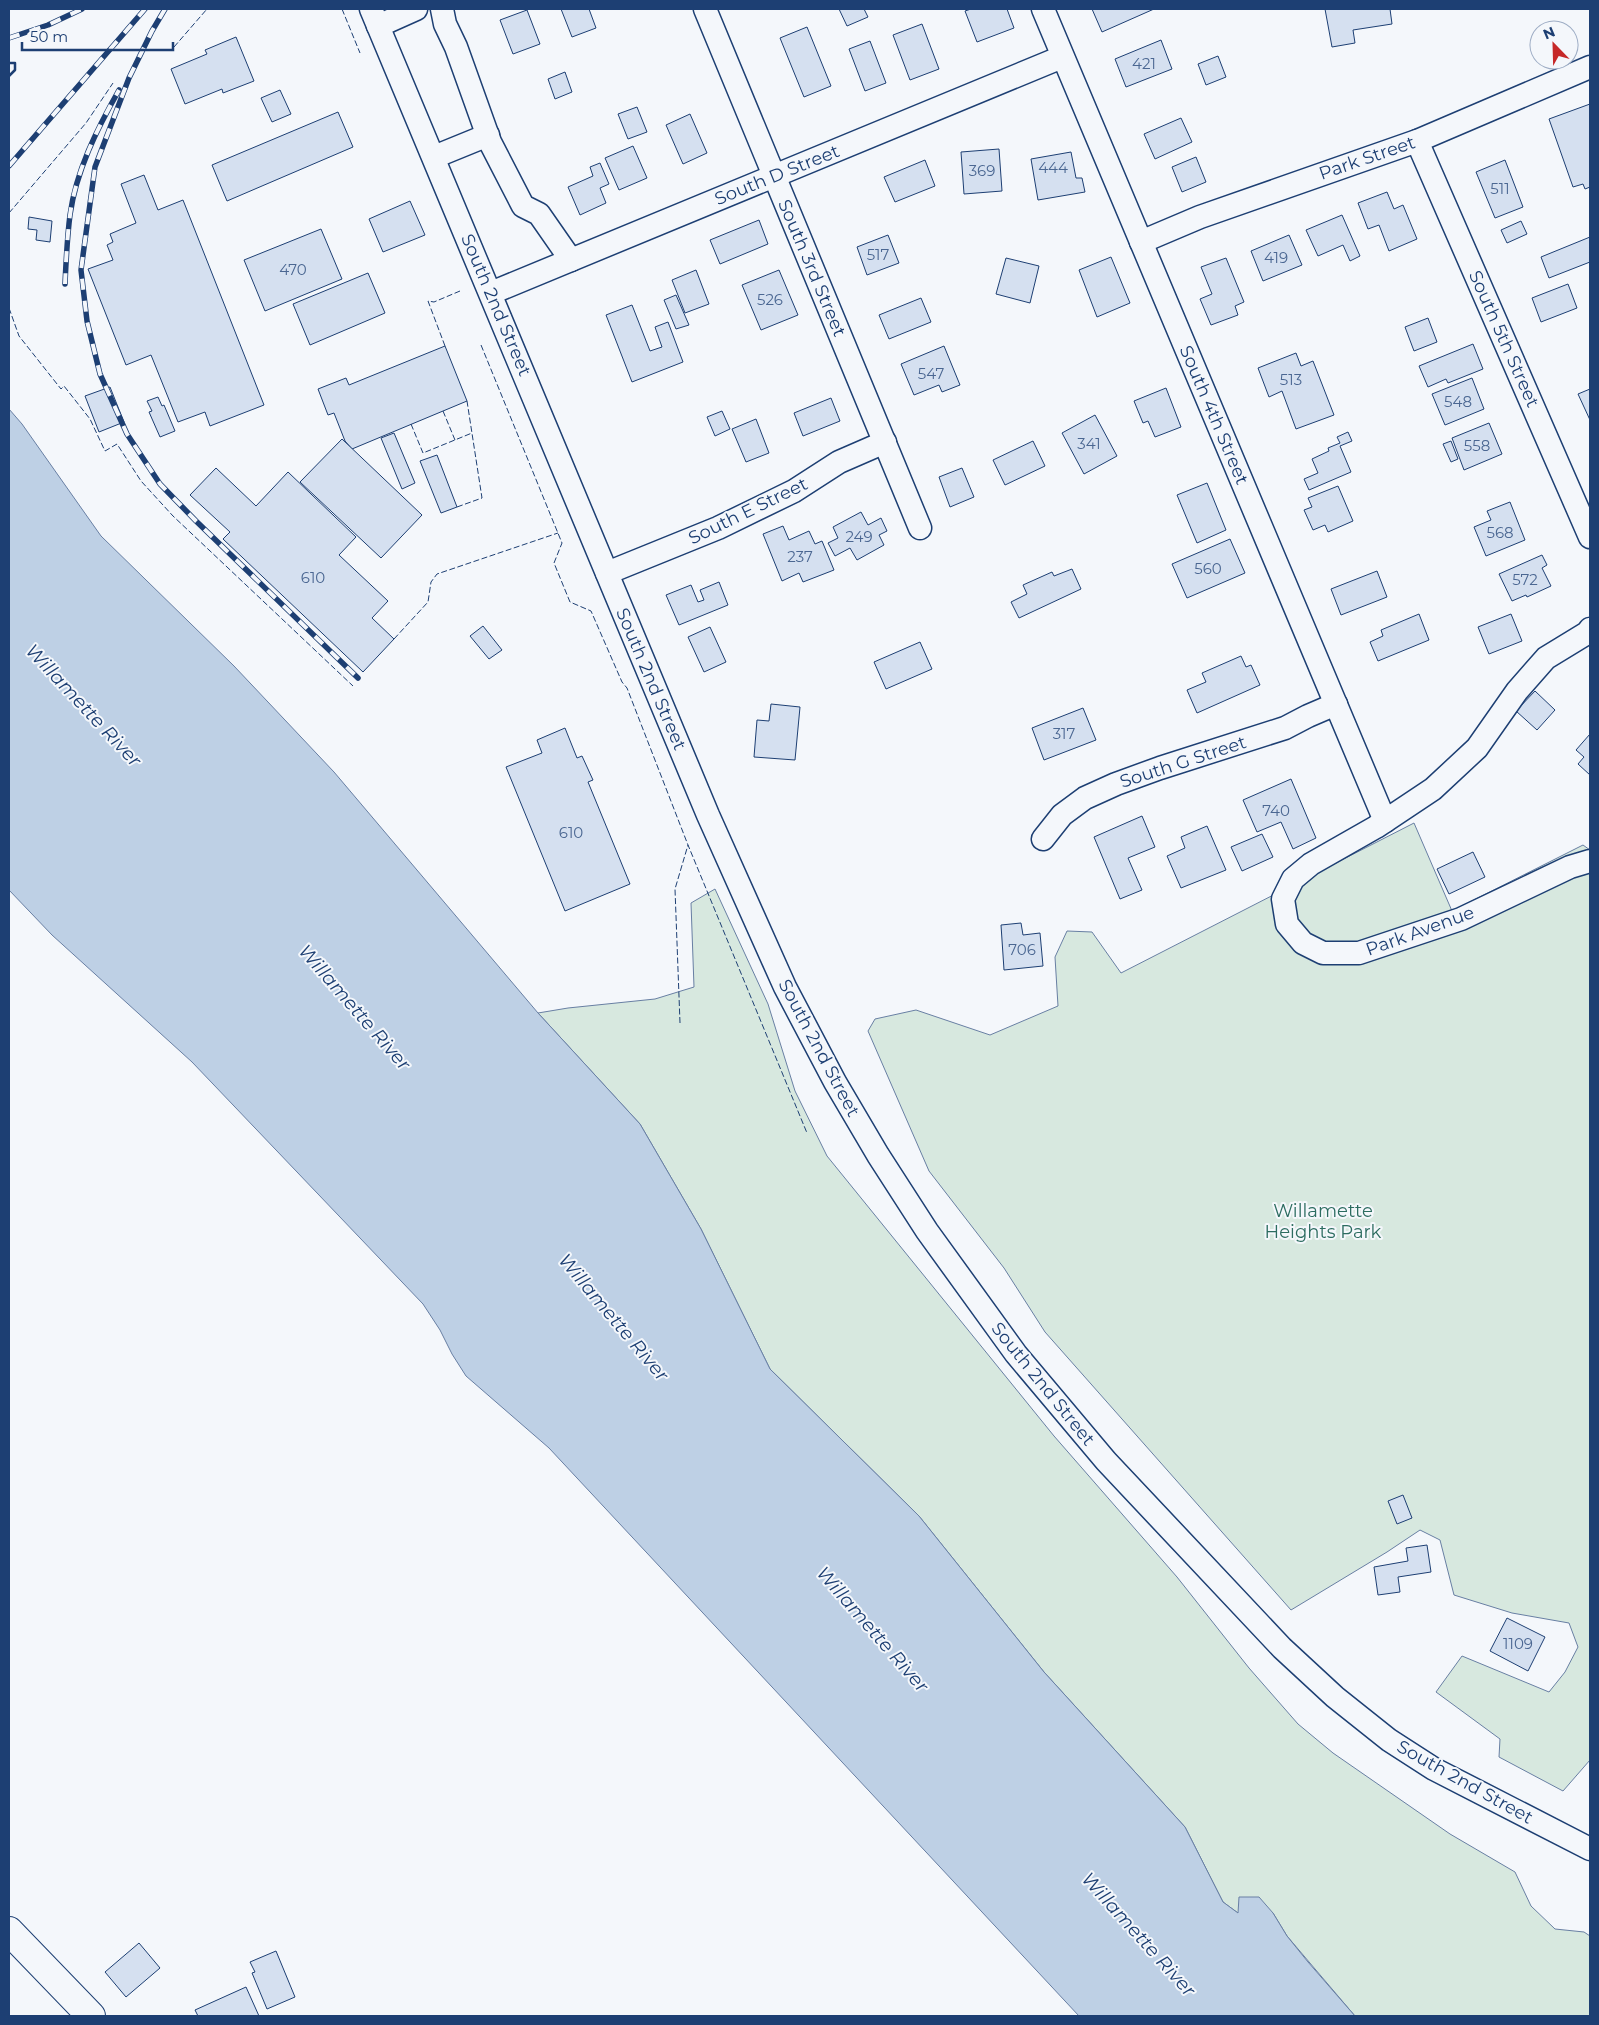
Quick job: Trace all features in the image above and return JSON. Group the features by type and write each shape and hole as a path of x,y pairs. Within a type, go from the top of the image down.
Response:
{"main road":[{"path":"9,1932 91,2016"}],"street":[{"path":"374,17 416,9"},
{"path":"442,9 444,24 456,47 488,135 523,206 539,214 571,260"},
{"name":"South 3rd Street","path":"705,9 920,528"},
{"name":"South 4th Street","path":"1043,9 1385,820"},
{"name":"South 2nd Street","path":"374,17 708,815 785,988 835,1082 878,1155 927,1230 1016,1354 1106,1461 1282,1648 1334,1697 1389,1740 1434,1769 1590,1849"},
{"name":"South D Street","path":"491,293 1062,57"},
{"name":"Park Street","path":"1142,242 1200,217 1417,141 1590,67"},
{"path":"434,157 488,135"},
{"name":"South 5th Street","path":"1417,141 1590,537"},
{"name":"South E Street","path":"607,573 718,528 794,491 840,462 885,442"},
{"name":"Park Avenue","path":"1590,629 1588,633 1546,658 1517,692 1477,748 1433,789 1311,864 1293,879 1283,899 1287,924 1303,943 1323,953 1359,953 1462,919 1570,867 1590,861"},
{"name":"South G Street","path":"1043,839 1062,815 1085,798 1160,768 1286,728 1336,704"}],"green space":[{"name":"Willamette Heights Park","path":"1414,823 1452,911 1583,845 1590,850 1590,1760 1563,1791 1499,1757 1500,1739 1436,1692 1462,1656 1549,1692 1565,1672 1578,1647 1569,1623 1512,1613 1454,1595 1440,1540 1420,1530 1291,1610 1045,1332 1004,1268 929,1171 868,1031 875,1019 916,1010 990,1035 1058,1006 1055,957 1067,931 1092,932 1121,973"},
{"path":"715,889 768,1004 795,1091 827,1156 1054,1436 1177,1577 1249,1668 1298,1724 1333,1753 1450,1834 1515,1872 1531,1906 1555,1929 1584,1932 1590,1936 1590,2016 1355,2016 1287,1936 1273,1913 1238,1913 1223,1902 1185,1827 1044,1672 919,1516 770,1369 701,1229 640,1124 538,1013 655,999 694,987 691,903"}],"water":[{"name":"Willamette River","path":"9,409 22,424 101,536 234,666 334,772 538,1013 640,1124 701,1229 770,1369 919,1516 1044,1672 1185,1827 1223,1902 1238,1913 1239,1897 1259,1897 1273,1913 1287,1936 1355,2016 1079,2016 549,1448 466,1376 423,1304 192,1062 52,935 9,890"}],"building":[{"path":"561,9 589,9 596,28 572,37"},
{"path":"839,9 864,9 868,17 847,26"},
{"path":"971,9 1007,9 1014,28 977,42 965,11"},
{"path":"1092,9 1154,9 1102,32"},
{"path":"1325,9 1390,9 1392,24 1353,30 1355,43 1332,47"},
{"path":"527,10 540,44 513,54 500,20"},
{"path":"922,24 939,69 910,80 893,35"},
{"path":"807,27 831,86 804,97 780,38"},
{"path":"236,37 254,81 223,93 222,89 185,104 171,69 207,54 205,50"},
{"path":"1161,40 1172,69 1126,87 1115,59"},
{"path":"870,41 886,83 865,91 849,49"},
{"path":"1218,56 1226,77 1206,85 1198,64"},
{"path":"565,72 572,92 555,99 548,79"},
{"path":"280,90 291,114 272,122 261,98"},
{"path":"1590,104 1590,187 1585,189 1583,184 1573,187 1549,119"},
{"path":"637,107 647,132 628,139 618,114"},
{"path":"338,112 353,147 227,201 212,165"},
{"path":"690,114 707,153 683,164 666,125"},
{"path":"1181,118 1192,142 1155,159 1144,134"},
{"path":"633,146 647,178 619,190 605,158"},
{"path":"999,149 1002,191 964,194 961,152"},
{"path":"1071,152 1076,178 1082,178 1085,192 1038,200 1031,159"},
{"path":"1196,157 1206,182 1182,192 1172,167"},
{"path":"925,160 935,186 895,202 884,177"},
{"path":"1505,160 1523,207 1495,218 1476,172"},
{"path":"600,163 609,184 600,188 606,203 580,215 568,187 593,176 590,167"},
{"path":"144,175 158,210 183,200 264,405 210,426 205,412 178,422 151,355 126,365 88,269 113,260 107,245 113,242 110,234 136,223 121,184"},
{"path":"1387,192 1394,209 1403,205 1417,239 1389,251 1379,225 1368,229 1358,203"},
{"path":"410,201 425,235 383,252 369,219"},
{"path":"1342,215 1360,256 1350,261 1343,245 1318,256 1306,230"},
{"path":"29,217 52,221 50,242 36,240 37,230 28,229"},
{"path":"759,220 768,244 720,264 710,240"},
{"path":"1521,221 1527,234 1507,243 1501,230"},
{"path":"321,229 342,279 265,311 244,260"},
{"path":"888,235 899,263 867,275 857,247"},
{"path":"1289,235 1302,265 1263,281 1251,251"},
{"path":"1590,237 1590,262 1549,278 1541,257"},
{"path":"1111,257 1130,303 1097,317 1079,270"},
{"path":"1006,258 1039,266 1030,303 996,294"},
{"path":"1226,258 1244,302 1235,306 1238,315 1211,325 1200,299 1212,294 1201,267"},
{"path":"696,270 709,304 685,313 672,280"},
{"path":"779,270 798,315 761,330 742,285"},
{"path":"368,273 385,313 310,345 293,304"},
{"path":"1568,284 1577,308 1541,322 1532,298"},
{"path":"676,295 689,325 676,329 664,300"},
{"path":"921,298 931,322 889,339 879,315"},
{"path":"632,305 650,351 662,347 655,327 668,322 683,362 632,382 606,315"},
{"path":"1428,318 1437,342 1414,351 1405,327"},
{"path":"1473,344 1483,369 1448,383 1446,379 1428,387 1419,366"},
{"path":"445,346 467,401 352,449 345,441 334,413 328,415 318,389 346,378 349,385"},
{"path":"944,346 960,385 942,392 939,385 914,395 901,364"},
{"path":"1296,353 1301,366 1313,361 1334,415 1296,429 1282,391 1269,397 1258,368"},
{"path":"1472,378 1484,409 1445,425 1432,394"},
{"path":"110,387 124,422 99,432 85,396"},
{"path":"1166,388 1181,427 1155,437 1148,421 1143,423 1134,401"},
{"path":"1590,389 1590,420 1578,394"},
{"path":"158,397 162,406 164,405 175,431 160,437 149,412 152,411 147,401"},
{"path":"831,398 840,421 803,436 794,413"},
{"path":"722,411 730,429 715,436 707,417"},
{"path":"1095,415 1117,456 1084,474 1062,433"},
{"path":"756,419 769,453 746,462 732,429"},
{"path":"1489,423 1502,454 1464,470 1452,438"},
{"path":"1348,432 1352,441 1340,446 1351,472 1309,490 1304,479 1318,473 1312,459 1329,451 1328,448 1340,443 1337,437"},
{"path":"394,433 415,483 402,489 381,438"},
{"path":"342,439 422,515 381,558 300,482"},
{"path":"1033,441 1045,466 1005,485 993,460"},
{"path":"1451,441 1458,459 1451,462 1443,444"},
{"path":"437,455 457,507 441,513 420,461"},
{"path":"216,468 256,506 288,472 356,537 339,555 388,601 372,618 394,639 363,672 223,539 230,532 190,495"},
{"path":"962,468 974,497 950,507 939,477"},
{"path":"1207,483 1226,530 1197,543 1177,495"},
{"path":"1338,486 1353,521 1328,532 1325,525 1313,530 1304,510 1312,507 1308,498"},
{"path":"1510,502 1525,540 1486,556 1474,527 1491,520 1487,511"},
{"path":"861,512 868,525 881,518 887,531 879,535 884,545 857,560 850,548 835,556 828,543 838,538 833,527"},
{"path":"783,526 789,540 809,531 815,544 822,541 834,570 803,582 799,573 782,581 763,534"},
{"path":"1230,539 1245,573 1187,598 1172,564"},
{"path":"1542,555 1547,565 1542,568 1551,586 1527,597 1526,595 1512,601 1499,574"},
{"path":"1072,569 1081,589 1019,618 1011,602 1027,594 1023,585 1052,572 1054,576"},
{"path":"1377,571 1387,597 1341,615 1331,589"},
{"path":"719,582 728,605 679,625 666,595 691,585 698,602 704,600 700,590"},
{"path":"1419,614 1429,640 1378,661 1370,642 1383,636 1381,630"},
{"path":"1511,614 1522,641 1489,654 1478,627"},
{"path":"483,626 502,650 489,659 470,636"},
{"path":"710,627 726,662 704,672 688,637"},
{"path":"920,642 932,669 886,689 874,662"},
{"path":"1241,656 1246,667 1251,665 1260,685 1197,713 1187,690 1206,682 1202,673"},
{"path":"1535,691 1555,710 1537,730 1516,711"},
{"path":"771,704 800,707 795,760 754,757 757,720 769,721"},
{"path":"1083,708 1096,740 1044,760 1032,728"},
{"path":"565,728 577,758 582,756 593,780 588,782 630,884 565,911 506,767 542,753 537,740"},
{"path":"1590,734 1590,775 1578,764 1584,757 1576,750"},
{"path":"1291,779 1316,838 1293,849 1281,822 1257,832 1243,800"},
{"path":"1142,816 1155,847 1128,858 1142,890 1120,899 1094,837"},
{"path":"1207,826 1226,870 1181,888 1167,856 1185,848 1181,837"},
{"path":"1262,834 1273,857 1242,871 1231,847"},
{"path":"1473,852 1485,877 1449,894 1437,869"},
{"path":"1021,923 1023,935 1040,933 1043,966 1004,970 1001,925"},
{"path":"1403,1495 1412,1518 1397,1524 1388,1501"},
{"path":"1427,1545 1431,1572 1398,1577 1400,1592 1378,1595 1374,1567 1408,1561 1406,1548"},
{"path":"1507,1618 1545,1637 1528,1671 1490,1651"},
{"path":"139,1943 160,1968 126,1997 105,1972"},
{"path":"276,1951 295,1997 267,2009 252,1973 255,1972 250,1962"},
{"path":"246,1987 259,2016 198,2016 195,2010"}],"railway":[{"path":"9,38 48,25 82,9"},
{"path":"9,166 145,9"},
{"path":"165,9 129,78 95,167 81,270 87,321 100,374 127,434 160,484 358,678"},
{"path":"65,284 69,224 77,182 95,135 119,90"}],"fence":[{"path":"174,47 207,9"},
{"path":"342,9 360,53"},
{"path":"9,213 86,123 113,83"},
{"path":"445,346 428,301 434,302 460,291"},
{"path":"9,308 19,336 61,389 64,386 90,419 105,451 117,444 141,481 173,516 353,686"},
{"path":"481,345 562,543 554,563 570,602 591,611 622,682 627,688 688,845 807,1133"},
{"path":"457,507 482,498 467,401"},
{"path":"443,411 455,440"},
{"path":"411,424 423,453 472,433"},
{"path":"394,639 428,602 431,582 437,574 558,533"},
{"path":"680,1023 675,889 688,845"}],"wall":[{"path":"9,63 15,63 15,70 9,76"}]}
